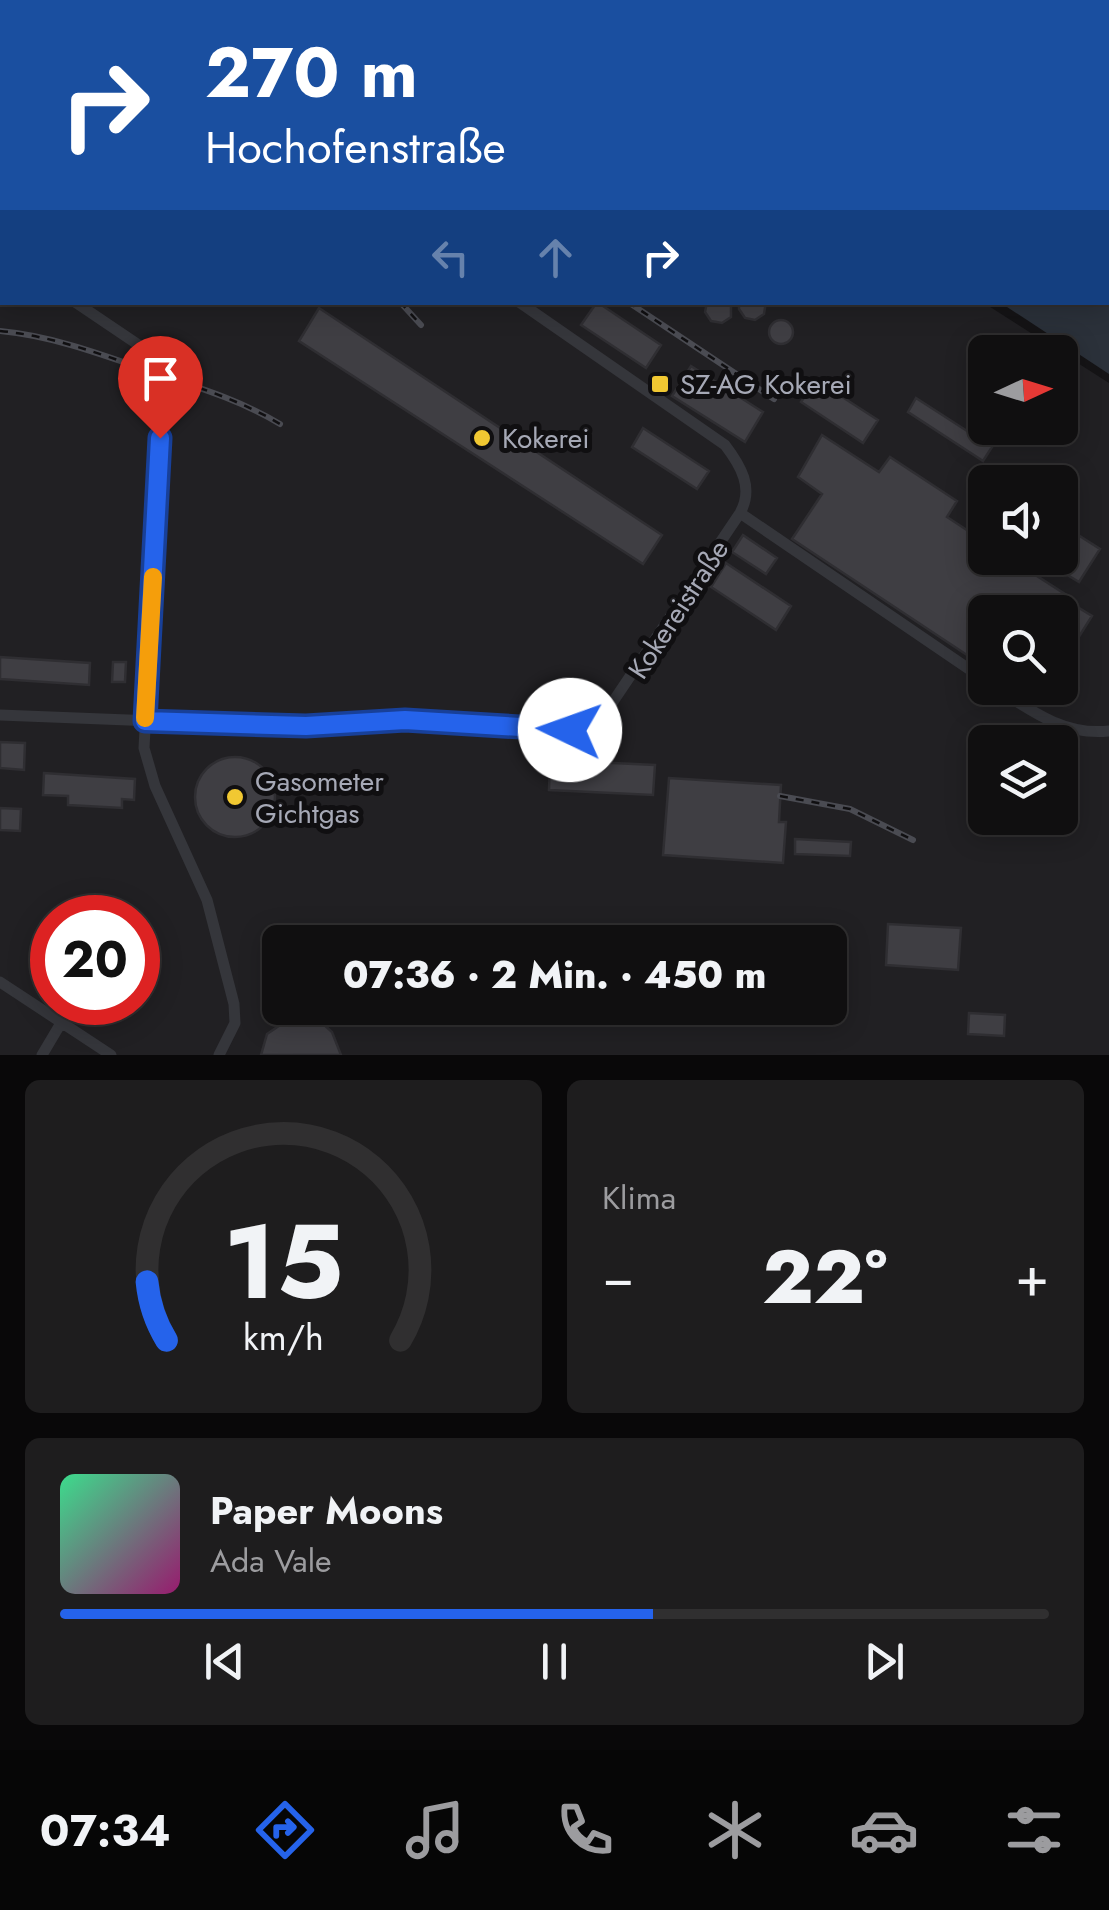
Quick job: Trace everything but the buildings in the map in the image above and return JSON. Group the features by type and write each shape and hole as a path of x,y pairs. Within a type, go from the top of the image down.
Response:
{"lane":[{"path":"78,305 152,354 161,362 164,374 144,748 154,786 207,900 234,1004 235,1022 219,1055"},
{"name":"Kokereistraße","path":"145,721 306,726 405,720 570,730 592,725 611,710 740,514 747,500 747,487 738,461 725,445 523,305"},
{"name":"Kokereistraße","path":"740,514 968,668"},
{"path":"1022,705 1072,730 1109,731"},
{"path":"0,715 145,721"},
{"path":"0,982 30,1002"},
{"path":"42,1055 60,1025"},
{"path":"64,1025 111,1055"}],"shaded area":[{"path":"0,305 987,305 1034,335 968,335 968,445 1078,445 1078,363 1109,383 1109,1055 0,1055"},
{"path":"1004,305 1109,305 1109,374 1078,354 1078,335 1050,335"}],"railway":[{"path":"403,305 421,325"},
{"path":"633,305 774,399"},
{"path":"0,331 40,337 99,354 220,396 280,424"},
{"path":"780,796 850,809 913,840"}],"slow traffic":[{"path":"145,718 153,577"}],"place":[{"name":"SZ-AG Kokerei","path":"660,384"},
{"name":"Kokerei","path":"482,438"},
{"name":"Gasometer Gichtgas","path":"235,797"}],"route":[{"path":"160,438 145,721 306,726 405,720 570,730"}]}
